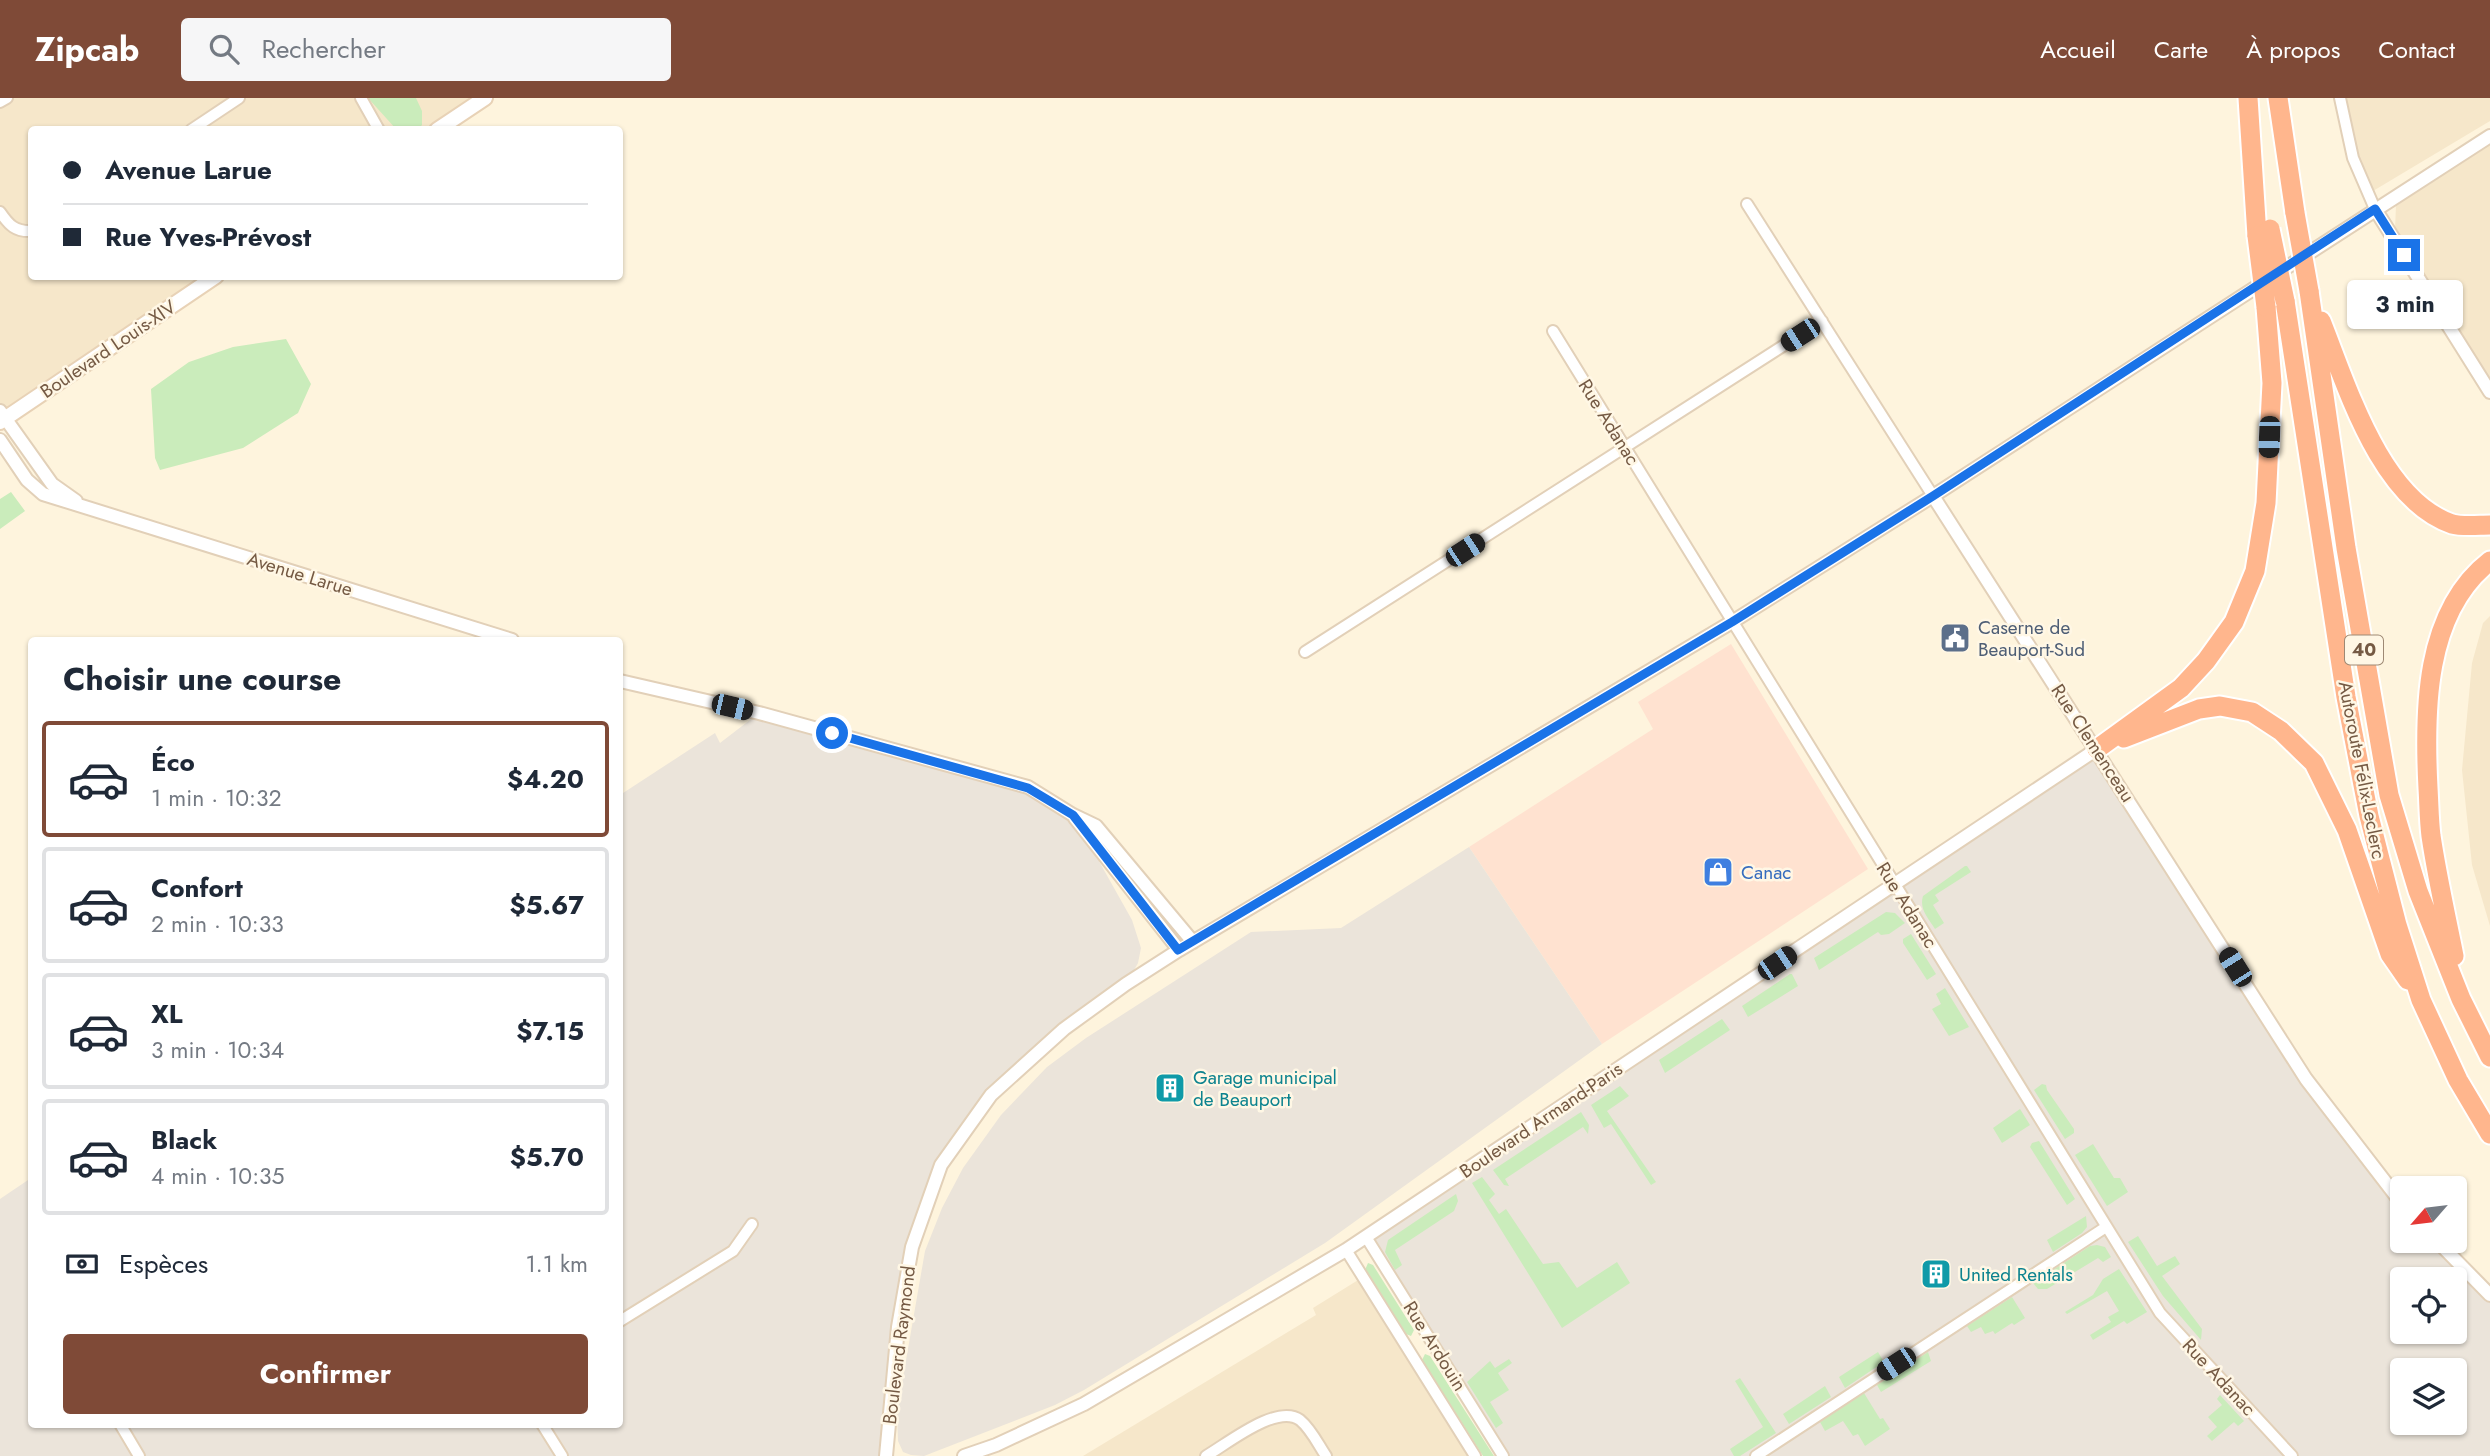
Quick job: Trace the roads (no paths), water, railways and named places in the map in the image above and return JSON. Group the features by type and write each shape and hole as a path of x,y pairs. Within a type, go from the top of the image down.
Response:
{"highway":[{"name":"Autoroute Félix-Leclerc","path":"2248,98 2264,232 2285,301 2346,697 2368,816 2397,925 2421,1000 2458,1080 2490,1133"},
{"name":"Autoroute Félix-Leclerc","path":"2278,98 2346,548 2389,795 2418,891 2462,999 2490,1057"},
{"path":"2097,749 2181,688 2206,661 2235,622 2255,571 2266,503 2272,383 2264,232"},
{"path":"2309,291 2365,430 2390,474 2427,511 2454,525 2490,525"},
{"path":"2462,999 2431,835 2427,758 2431,677 2445,623 2460,593 2490,561"},
{"path":"2097,749 2180,715 2220,706 2252,712 2281,731 2314,763 2347,830 2390,954 2421,1000"}],"main road":[{"path":"443,126 485,98"},
{"name":"Boulevard Louis-XIV","path":"2,417 210,280"}],"street":[{"path":"0,103 7,98"},
{"path":"197,126 239,98"},
{"path":"361,98 377,126"},
{"path":"2340,98 2353,158 2375,209 2490,392"},
{"name":"Boulevard Raymond","path":"886,1456 897,1339 910,1260 940,1165 991,1095 1055,1037 1126,984 1178,950 1732,622 1933,496 2490,136"},
{"name":"Rue Clemenceau","path":"1748,204 2306,1079 2390,1188"},
{"path":"0,212 10,227 21,232 28,231"},
{"path":"1305,652 1822,321"},
{"name":"Rue Adanac","path":"1553,331 2160,1313 2292,1456"},
{"name":"Avenue Larue","path":"2,417 52,484 88,509"},
{"name":"Avenue Larue","path":"0,440 27,480 43,494 502,637"},
{"path":"623,682 759,713 1028,788 1096,826 1192,942"},
{"name":"Boulevard Armand-Paris","path":"964,1456 975,1454 1084,1404 1346,1250 2097,749"},
{"path":"1073,815 1178,950"},
{"path":"623,1319 733,1251 751,1224"},
{"path":"1756,1456 1771,1452 2106,1227"},
{"name":"Rue Ardouin","path":"1366,1237 1503,1456"},
{"name":"Rue Ardouin","path":"1346,1250 1475,1456"},
{"path":"2449,1253 2490,1295"},
{"path":"1206,1456 1267,1419 1288,1415 1298,1419 1310,1431 1326,1456"},
{"path":"122,1428 139,1456"},
{"path":"544,1428 562,1456"}],"place":[{"name":"Caserne de Beauport-Sud","path":"1955,638"},
{"name":"Canac","path":"1718,872"},
{"name":"Garage municipal de Beauport","path":"1170,1088"},
{"name":"United Rentals","path":"1936,1274"}]}
